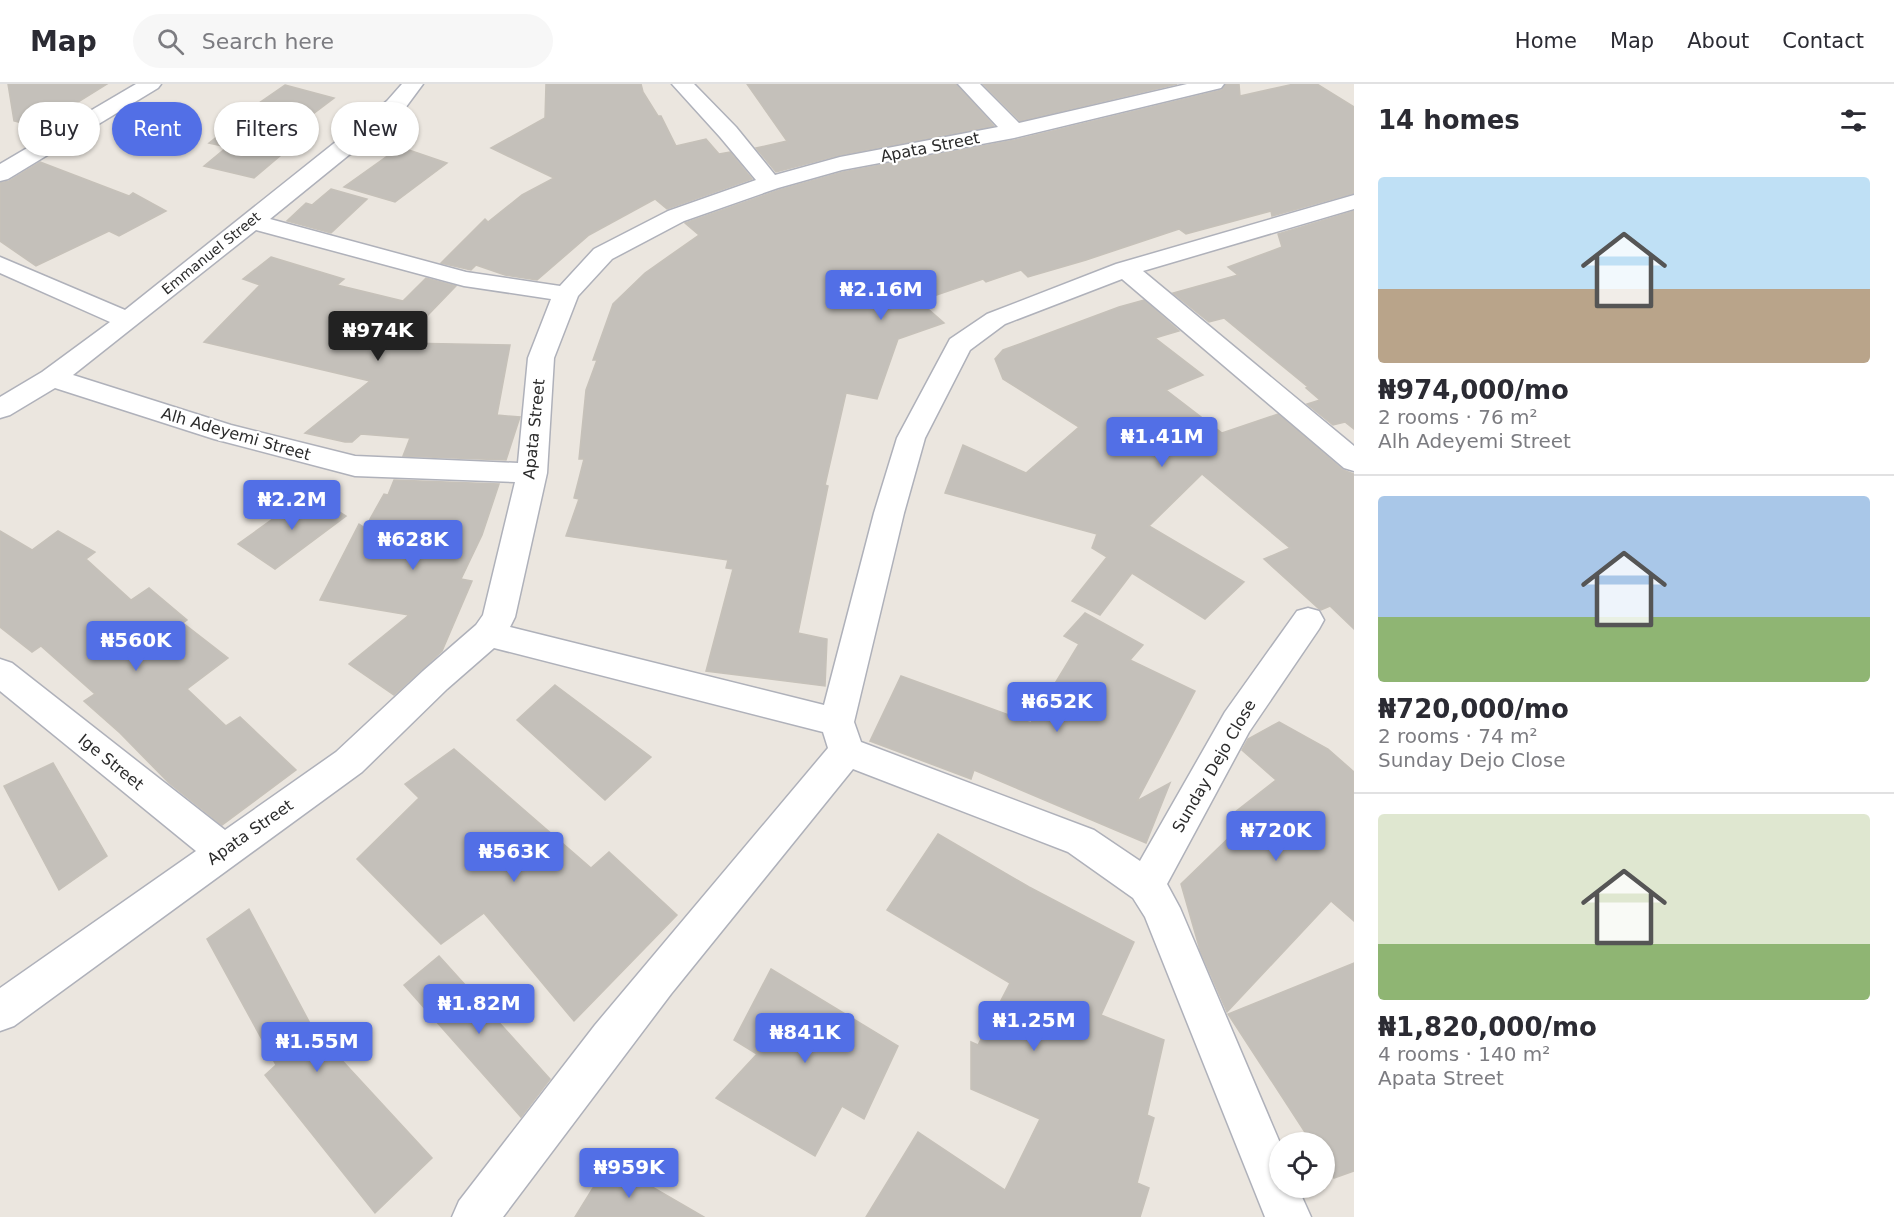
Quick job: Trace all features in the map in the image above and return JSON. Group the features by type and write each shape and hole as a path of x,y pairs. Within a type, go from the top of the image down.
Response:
{"street":[{"path":"0,174 151,84"},
{"name":"Emmanuel Street","path":"0,409 52,378 128,321 395,106 413,84"},
{"path":"682,84 728,132 770,183"},
{"path":"968,84 1014,131"},
{"name":"Apata Street","path":"0,1012 349,762 435,680 489,634 499,616 532,473 541,358 566,294 603,254 676,216 770,183 840,164 1014,131 1214,84"},
{"path":"475,1217 552,1113 713,910 842,737 889,513 911,438 959,345 996,319 1125,269 1351,206"},
{"path":"250,221 357,248 464,279 566,294"},
{"path":"0,264 128,321"},
{"path":"1125,269 1354,461"},
{"name":"Alh Adeyemi Street","path":"52,378 224,432 355,466 532,473"},
{"name":"Sunday Dejo Close","path":"1146,886 1237,722 1308,620"},
{"path":"489,634 842,737 1081,841 1146,886 1161,908 1288,1217"},
{"name":"Ige Street","path":"0,672 223,851"}],"building":[{"path":"8,84 107,84 78,102 18,102 18,122 14,121"},
{"path":"546,84 641,84 643,92 658,116 661,116 676,146 706,139 719,154 730,152 752,179 667,209 655,199 589,235 537,280 505,275 476,265 471,270 441,263 485,219 488,222 522,195 554,178 491,148 545,118"},
{"path":"747,84 956,84 994,126 840,155 776,172 756,148 787,141"},
{"path":"983,84 1177,84 1020,121"},
{"path":"1226,84 1239,84 1240,96 1294,84 1317,84 1354,107 1354,193 1272,216 1271,211 1186,234 1179,229 1028,277 1021,270 986,282 983,279 919,301 944,323 898,339 877,399 846,393 825,485 828,486 798,633 827,639 825,686 706,671 733,569 726,568 728,560 566,536 579,499 574,498 584,459 579,459 586,390 597,360 593,360 613,304 645,273 699,235 685,223 779,190 843,172 1015,140 1222,90"},
{"path":"285,85 334,98 319,109 319,102 260,102"},
{"path":"419,153 447,163 395,202 344,187 387,156 419,156"},
{"path":"216,156 280,156 254,178 204,166"},
{"path":"40,162 129,196 133,193 166,211 119,236 109,231 36,266 0,241 0,183 9,181"},
{"path":"331,189 367,199 331,233 287,221 306,203 312,205"},
{"path":"1354,211 1354,429 1345,422 1333,425 1307,404 1320,400 1306,388 1308,387 1224,318 1209,322 1173,293 1238,275 1228,267 1282,247 1278,234"},
{"path":"271,257 344,279 337,285 403,301 426,278 456,286 401,343 510,345 497,415 520,417 506,460 403,456 410,438 361,434 352,442 345,442 305,433 370,381 204,342 260,285 243,279"},
{"path":"1144,300 1179,331 1155,338 1203,375 1166,390 1222,433 1278,414 1343,470 1354,474 1354,629 1330,606 1321,610 1318,608 1264,559 1290,548 1202,474 1149,526 1244,582 1205,619 1132,573 1100,615 1072,601 1107,557 1092,548 1097,534 945,493 963,445 1026,473 1079,427 1003,379 995,359 1003,350"},
{"path":"394,480 499,484 482,535 461,579 472,581 442,651 394,695 349,664 409,615 320,600 359,524 365,528 384,494 388,495"},
{"path":"309,493 346,516 275,569 238,544"},
{"path":"0,531 32,550 58,531 95,552 86,559 131,600 149,588 187,620 183,623 228,658 187,689 226,726 240,717 296,770 222,825 169,783 120,733 84,701 95,694 41,646 32,652 0,627"},
{"path":"1085,613 1143,645 1130,660 1195,691 1137,801 1170,783 1146,843 974,770 971,779 870,741 901,676 1031,723 1079,644 1064,636"},
{"path":"555,685 651,757 605,800 517,720"},
{"path":"1279,722 1328,749 1354,772 1354,921 1331,901 1227,1012 1200,950 1181,884 1241,826 1230,816 1276,780 1242,750 1248,739"},
{"path":"454,749 591,868 609,852 677,915 574,1021 484,913 441,944 357,859 419,798 405,784"},
{"path":"53,763 107,856 59,890 4,786"},
{"path":"938,834 1029,887 1134,942 1101,1015 1164,1040 1147,1115 1154,1118 1137,1183 1149,1188 1140,1217 866,1217 918,1132 1005,1190 1040,1119 971,1089 971,1042 978,1045 1010,983 887,910"},
{"path":"249,909 313,1029 432,1158 375,1213 265,1075 276,1065 207,939"},
{"path":"439,956 550,1079 521,1117 404,985"},
{"path":"1354,963 1354,1171 1335,1178 1335,1132 1305,1132 1228,1014"},
{"path":"771,969 898,1046 864,1119 842,1106 815,1156 716,1098 757,1054 734,1040"},
{"path":"609,1162 704,1217 575,1217"}]}
